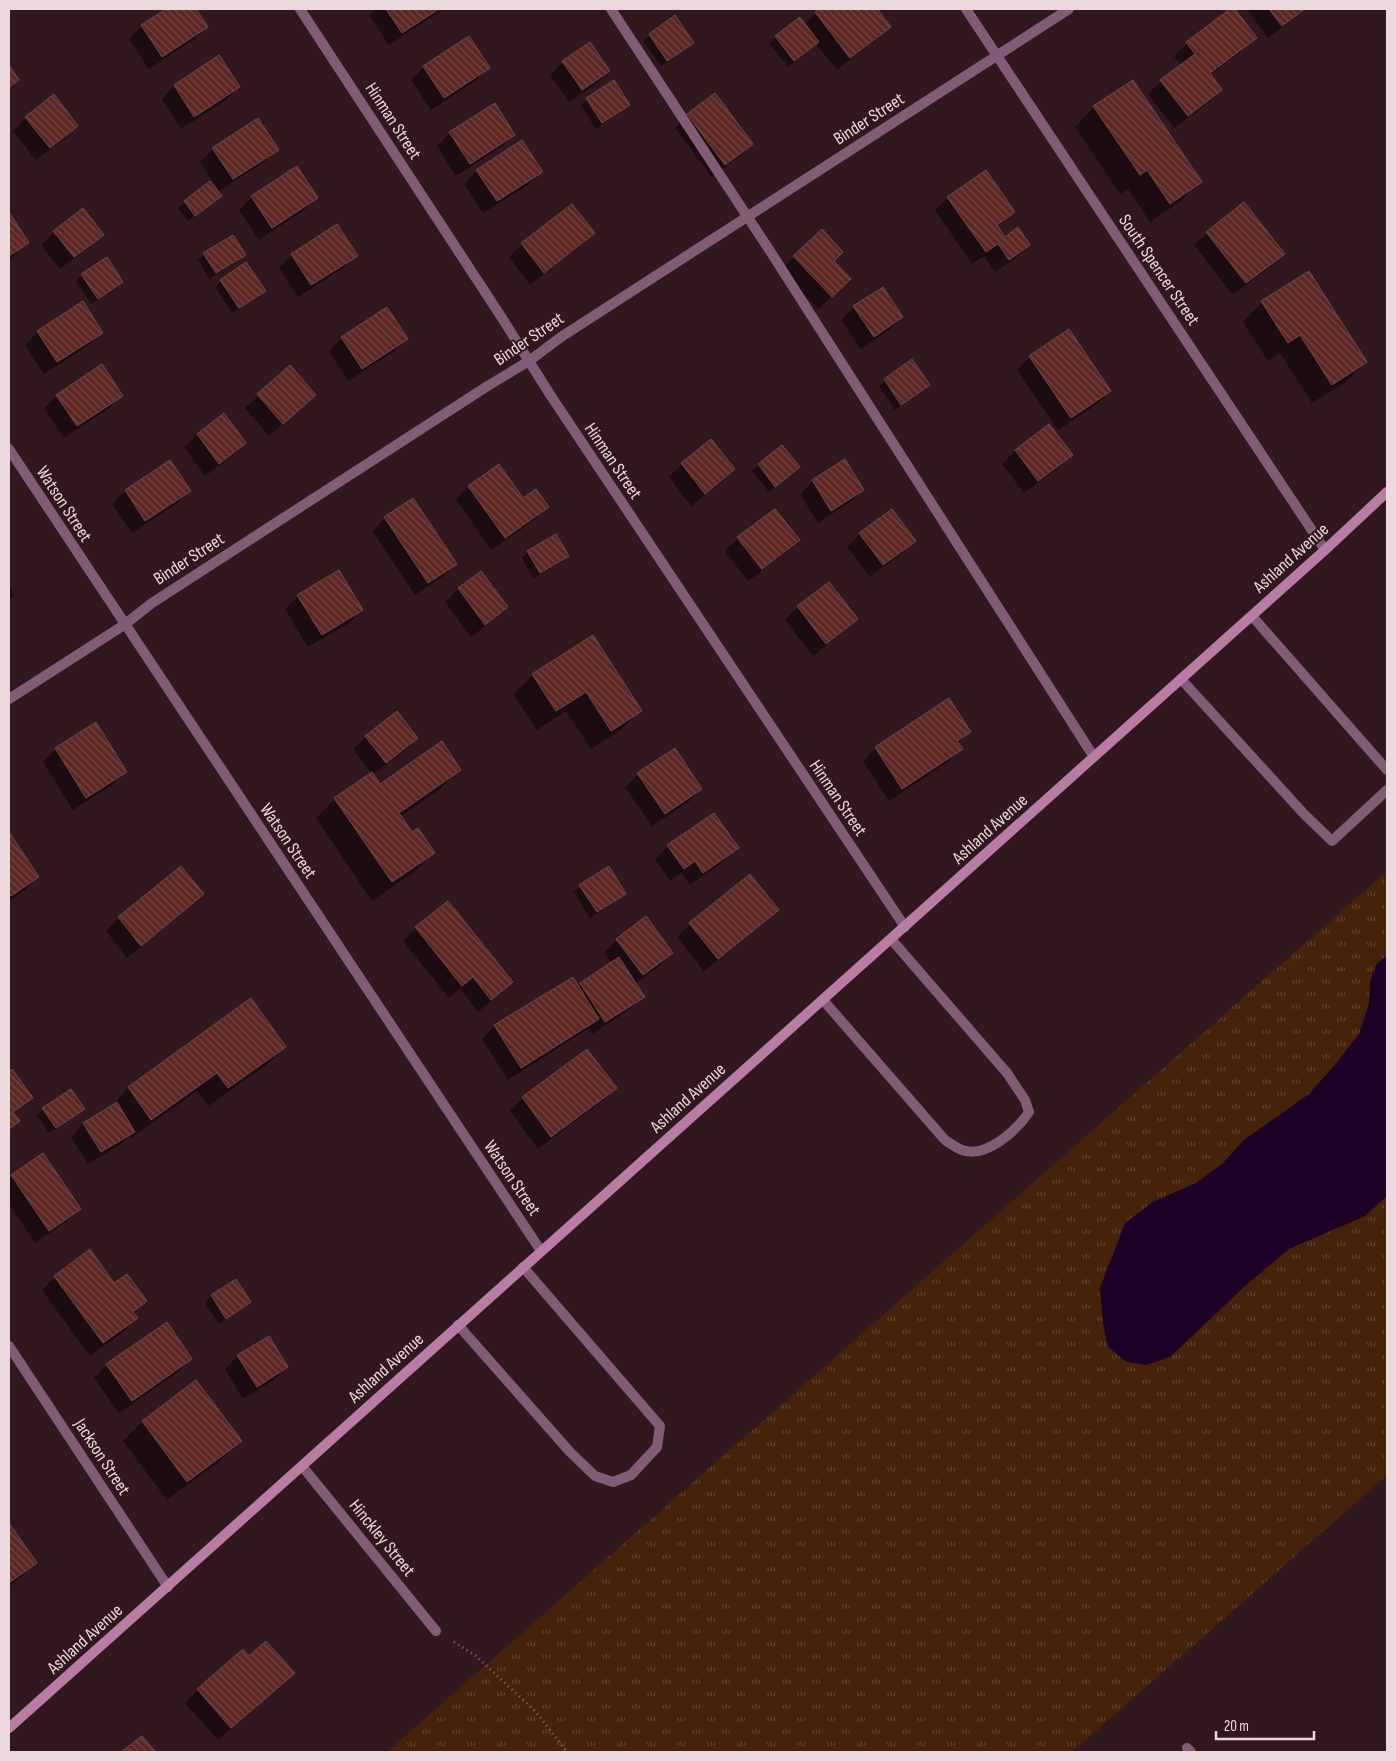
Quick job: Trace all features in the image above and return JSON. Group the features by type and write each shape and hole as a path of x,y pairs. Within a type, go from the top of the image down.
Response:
{"street":[{"name":"Hinman Street","path":"300,9 548,393 905,927"},
{"path":"611,9 1094,757"},
{"name":"South Spencer Street","path":"966,9 1325,550"},
{"name":"Binder Street","path":"9,699 124,625 152,603 529,361 561,338 1069,9"},
{"name":"Watson Street","path":"9,449 541,1251"},
{"name":"Ashland Avenue","path":"9,1728 891,940 1252,616 1387,492"},
{"path":"1252,616 1387,770"},
{"path":"1181,679 1304,814 1332,840 1387,790"},
{"path":"823,1000 945,1140 963,1151 981,1150 995,1145 1023,1121 1029,1112 1025,1100 1007,1073 891,940"},
{"path":"458,1325 570,1452 595,1476 613,1482 631,1475 657,1448 660,1426 523,1267"},
{"name":"Jackson Street","path":"9,1346 168,1587"},
{"name":"Hinckley Street","path":"302,1466 436,1631"}],"path":[{"path":"436,1631 476,1656 536,1712 567,1752"}],"green space":[{"path":"1387,871 1387,1475 1072,1752 387,1752"}],"shaded area":[{"path":"1387,955 1387,1196 1365,1216 1289,1249 1244,1287 1170,1357 1146,1365 1127,1362 1108,1347 1103,1323 1100,1288 1125,1223 1153,1202 1196,1183 1222,1164 1244,1140 1309,1094 1359,1034 1369,1004 1370,982 1376,965"}],"building":[{"path":"166,9 196,9 208,27 162,57 141,25"},
{"path":"386,9 439,9 402,33"},
{"path":"819,9 877,9 891,27 850,58 815,12"},
{"path":"1230,9 1235,9 1257,38 1210,73 1222,90 1188,116 1160,80 1195,54 1186,42"},
{"path":"1269,9 1305,9 1282,26"},
{"path":"675,15 694,43 667,61 649,34"},
{"path":"800,17 819,42 794,61 775,36"},
{"path":"469,36 490,68 444,98 423,66"},
{"path":"590,42 610,71 582,90 562,61"},
{"path":"219,55 240,87 194,117 174,85"},
{"path":"9,65 19,80 9,87"},
{"path":"614,80 630,105 602,123 586,98"},
{"path":"1133,80 1202,182 1170,204 1147,170 1140,175 1093,106"},
{"path":"715,93 753,144 725,165 687,114"},
{"path":"54,94 78,126 50,148 25,117"},
{"path":"495,103 515,135 470,164 449,132"},
{"path":"258,118 279,150 233,179 212,148"},
{"path":"522,140 543,172 497,201 476,170"},
{"path":"297,166 318,198 272,228 251,196"},
{"path":"986,170 1015,212 997,225 1005,237 1018,227 1030,245 1009,260 998,244 986,252 947,197"},
{"path":"210,181 222,196 195,216 184,201"},
{"path":"1244,202 1285,254 1246,283 1206,232"},
{"path":"572,204 595,233 544,273 521,243"},
{"path":"83,208 104,235 74,257 53,231"},
{"path":"9,212 29,243 9,256"},
{"path":"337,224 358,256 311,285 291,254"},
{"path":"822,229 843,252 834,261 851,279 832,297 793,256"},
{"path":"233,235 246,255 216,273 203,253"},
{"path":"107,257 123,282 98,299 81,274"},
{"path":"246,262 266,291 239,308 220,280"},
{"path":"1309,271 1367,362 1332,385 1300,335 1288,343 1261,301"},
{"path":"883,287 903,317 874,337 853,306"},
{"path":"83,301 103,333 57,362 37,331"},
{"path":"387,307 408,339 362,369 341,337"},
{"path":"1069,329 1111,391 1071,418 1029,356"},
{"path":"912,359 930,385 901,405 884,379"},
{"path":"102,364 123,396 77,426 56,395"},
{"path":"290,365 316,395 283,424 257,394"},
{"path":"224,413 246,443 219,464 197,434"},
{"path":"1049,424 1073,455 1038,481 1015,450"},
{"path":"711,439 735,469 705,494 681,463"},
{"path":"782,445 800,467 775,487 758,464"},
{"path":"845,459 864,490 831,511 812,480"},
{"path":"170,460 191,491 145,521 125,490"},
{"path":"499,464 523,498 536,489 549,507 505,538 468,486"},
{"path":"413,498 457,564 428,583 384,517"},
{"path":"775,509 800,540 762,569 737,537"},
{"path":"892,509 916,541 883,565 859,533"},
{"path":"556,534 569,556 540,573 527,551"},
{"path":"339,570 363,610 322,635 297,595"},
{"path":"481,571 508,607 485,625 458,588"},
{"path":"829,582 858,619 826,644 797,606"},
{"path":"593,635 642,711 611,731 586,692 556,711 532,674"},
{"path":"949,698 971,732 957,741 963,749 902,789 875,747"},
{"path":"397,711 418,738 386,763 365,736"},
{"path":"96,722 127,772 86,798 55,748"},
{"path":"442,741 461,770 399,813 412,832 418,828 435,853 392,882 334,798 372,772 380,784"},
{"path":"675,748 702,789 665,814 637,773"},
{"path":"714,813 739,848 703,873 695,861 684,869 667,845"},
{"path":"9,832 39,877 11,896 9,893"},
{"path":"181,866 204,894 141,946 118,917"},
{"path":"609,866 626,894 597,912 579,885"},
{"path":"750,874 779,910 718,959 689,923"},
{"path":"448,901 513,982 491,1000 473,977 462,986 415,927"},
{"path":"646,916 673,953 643,975 616,939"},
{"path":"619,957 645,997 605,1022 580,983"},
{"path":"573,977 599,1019 521,1068 494,1025"},
{"path":"251,998 286,1047 228,1088 217,1073 151,1120 128,1087"},
{"path":"587,1049 617,1088 551,1137 522,1097"},
{"path":"12,1069 33,1098 13,1112 20,1121 9,1129 9,1072"},
{"path":"71,1089 85,1109 56,1128 42,1108"},
{"path":"117,1102 135,1132 101,1152 83,1123"},
{"path":"43,1153 81,1209 49,1231 11,1175"},
{"path":"90,1249 114,1283 127,1274 147,1301 133,1312 138,1318 103,1343 54,1276"},
{"path":"236,1279 251,1302 226,1319 211,1295"},
{"path":"167,1322 192,1359 132,1401 106,1364"},
{"path":"269,1336 288,1367 257,1387 237,1355"},
{"path":"196,1380 242,1441 187,1482 142,1421"},
{"path":"9,1523 37,1563 9,1583"},
{"path":"266,1641 295,1673 231,1728 197,1689 243,1649 249,1656"},
{"path":"142,1736 156,1752 121,1752"}]}
